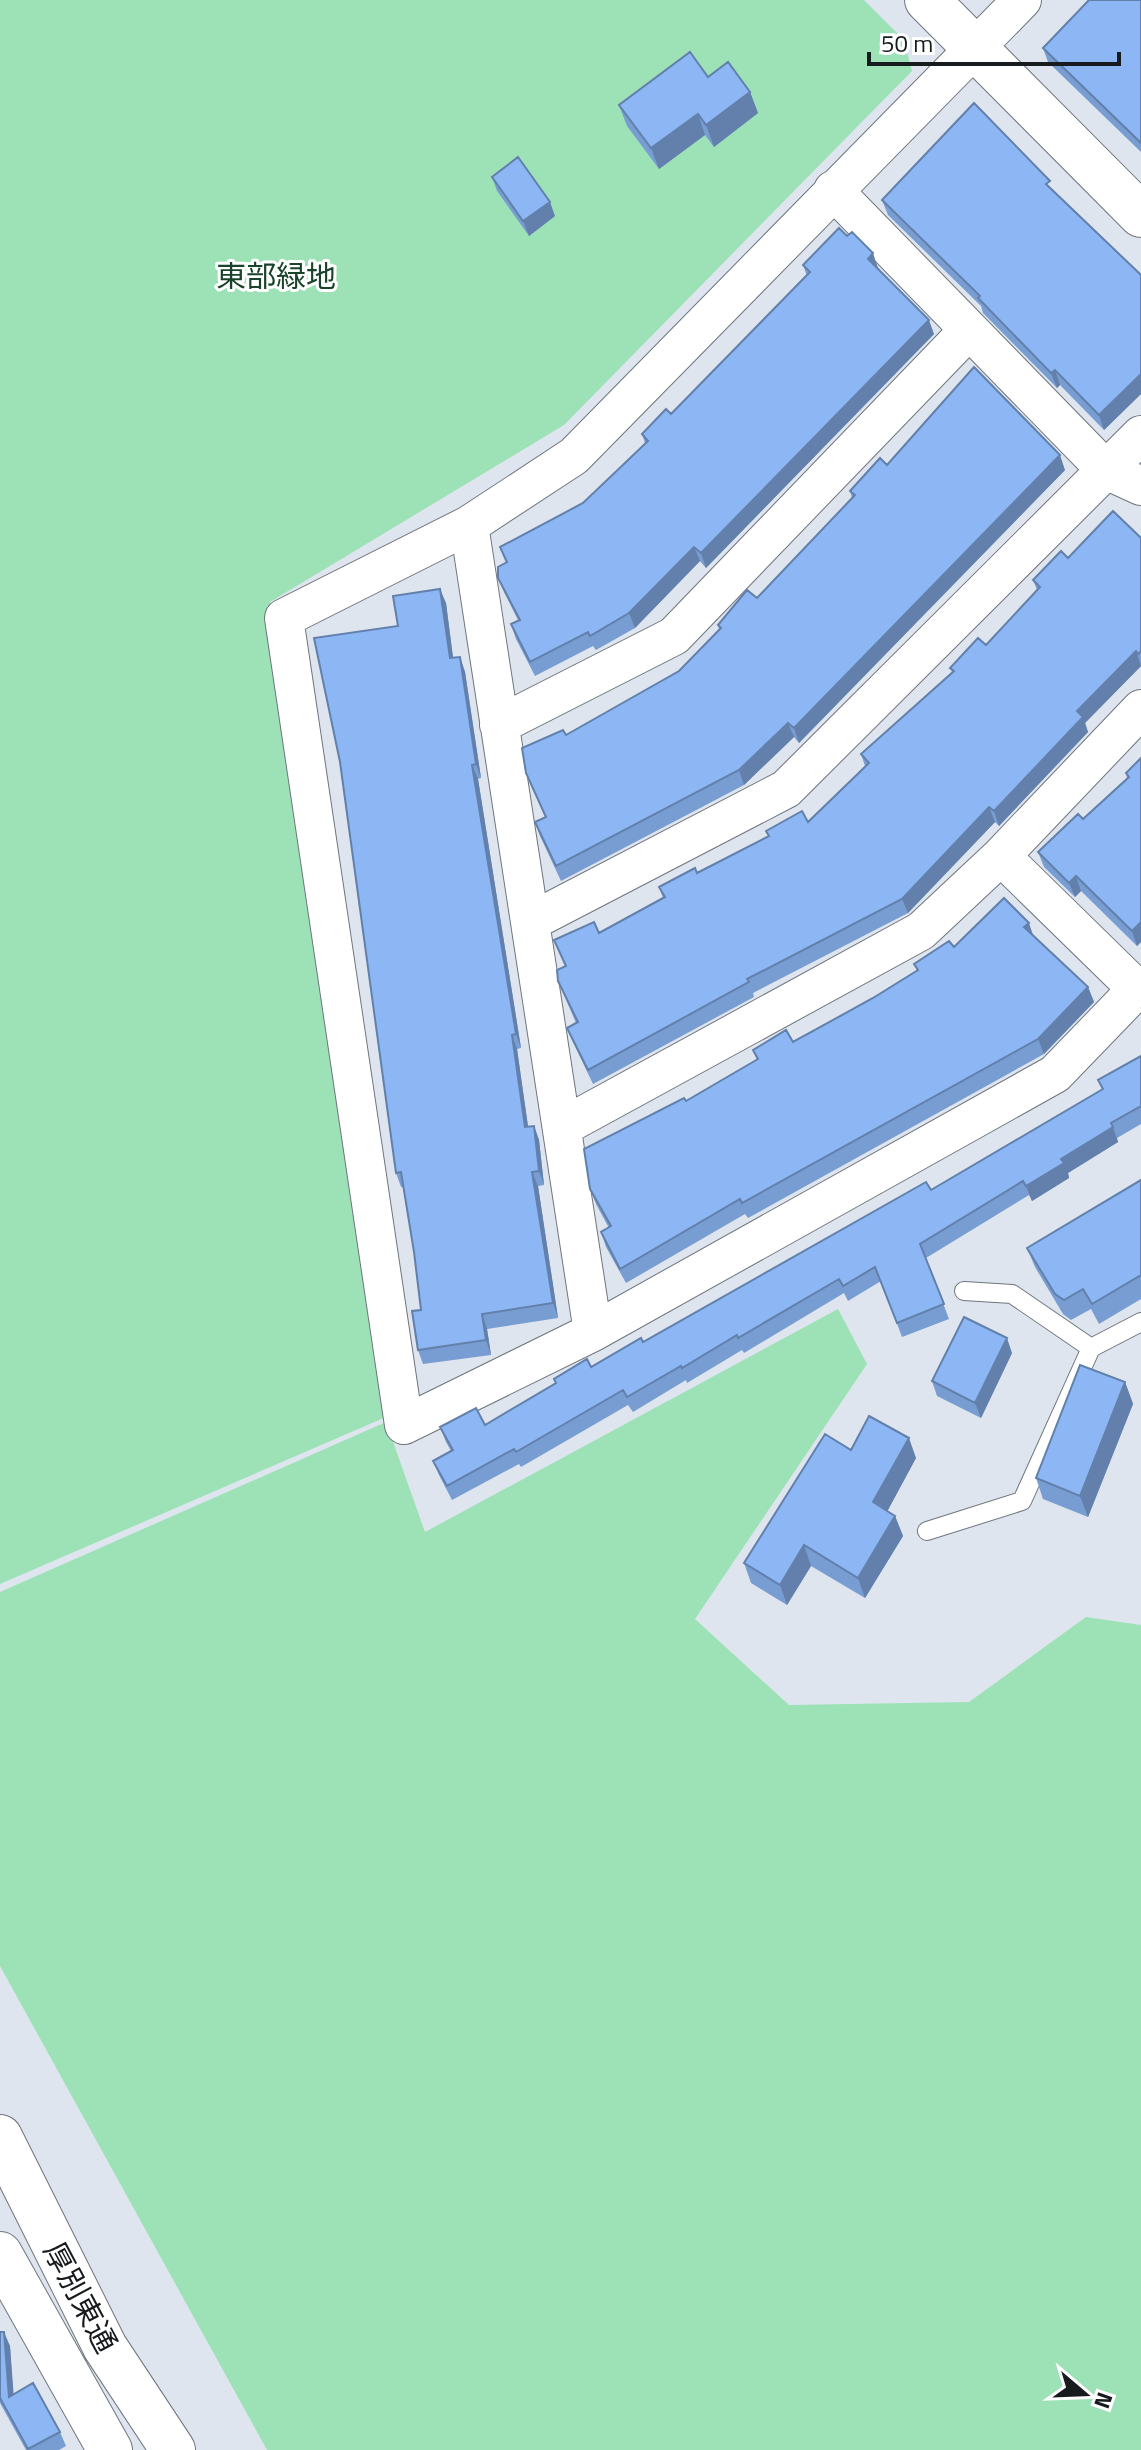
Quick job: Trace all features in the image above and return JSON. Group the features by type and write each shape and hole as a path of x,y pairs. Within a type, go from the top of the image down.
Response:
{"street":[{"path":"927,0 1141,215"},
{"path":"1001,856 1139,987 1055,1074 593,1332 404,1425 284,618 469,525 574,456 1022,0"},
{"path":"833,190 1106,470 1141,486"},
{"path":"499,725 674,636 968,331"},
{"path":"530,922 786,789 1141,435"},
{"path":"469,525 564,1126 593,1332"},
{"path":"564,1126 921,931 1001,856 1141,709"},
{"name":"厚別東通","path":"0,2137 105,2347 173,2450"},
{"name":"厚別東通","path":"0,2254 110,2450"}],"lane":[{"path":"964,1291 1012,1294 1091,1348"},
{"path":"927,1531 1022,1501 1091,1348 1141,1322"}],"green space":[{"name":"東部緑地","path":"0,0 864,0 904,40 912,71 564,425 270,602 386,1417 0,1584"},
{"path":"838,1309 867,1364 695,1619 789,1705 969,1702 1086,1617 1141,1625 1141,2450 267,2450 0,1966 0,1592 386,1422 425,1532"}],"building":[{"path":"1089,0 1141,0 1141,143 1043,48"},
{"path":"690,52 708,77 728,62 750,92 706,125 698,114 651,148 619,105"},
{"path":"974,103 1050,181 1046,184 1141,275 1141,374 1099,415 1055,370 1051,373 978,298 980,296 882,200"},
{"path":"518,157 550,202 523,221 492,177"},
{"path":"839,228 847,236 852,232 873,253 868,259 929,320 701,553 694,547 629,613 590,636 588,632 530,662 511,624 520,620 498,578 498,567 507,562 500,547 583,503 648,441 642,434 666,409 671,414 810,272 803,265"},
{"path":"974,367 1060,455 794,728 788,723 739,770 556,866 535,822 546,817 526,773 522,748 563,730 566,735 679,671 721,628 718,625 747,590 757,598 855,495 850,491 880,458 887,465"},
{"path":"1113,511 1141,538 1141,651 1138,654 1136,651 1077,711 1083,717 994,811 989,807 902,899 747,979 749,982 588,1070 567,1028 578,1022 558,981 557,970 566,966 554,940 594,922 599,933 665,897 659,887 695,868 697,873 769,836 766,831 802,811 808,822 869,763 861,754 954,671 950,668 978,638 986,645 1040,587 1033,580 1061,551 1068,558"},
{"path":"440,589 450,658 460,657 476,764 472,765 516,1034 512,1035 525,1127 534,1126 539,1171 532,1172 553,1303 482,1314 486,1340 418,1350 412,1311 421,1310 414,1252 401,1172 396,1173 340,762 314,638 398,626 393,596"},
{"path":"1141,758 1141,922 1132,931 1076,876 1069,883 1038,852 1078,814 1083,819 1129,777 1126,773"},
{"path":"1004,898 1029,923 1024,927 1088,987 1038,1039 742,1203 740,1199 620,1269 601,1232 611,1226 590,1189 584,1149 684,1098 686,1101 758,1059 753,1050 786,1030 793,1042 873,998 918,970 914,964 949,941 954,947"},
{"path":"1141,1056 1141,1106 1061,1159 1064,1163 1026,1186 1023,1181 920,1244 944,1304 897,1323 875,1267 843,1286 839,1279 682,1368 627,1397 623,1390 516,1452 514,1449 447,1486 433,1461 453,1450 440,1427 476,1408 485,1425 556,1383 554,1379 587,1359 591,1367 641,1338 643,1342 926,1182 931,1190 1103,1089 1098,1080"},
{"path":"1141,1180 1141,1275 1092,1304 1083,1289 1064,1300 1055,1294 1027,1248"},
{"path":"964,1317 1007,1338 975,1403 932,1381"},
{"path":"1080,1365 1125,1382 1080,1496 1036,1478"},
{"path":"869,1416 909,1438 873,1502 895,1516 858,1578 804,1545 780,1585 744,1563 825,1434 851,1450"},
{"path":"0,2332 4,2332 9,2397 33,2383 60,2432 28,2449 0,2398"}]}
